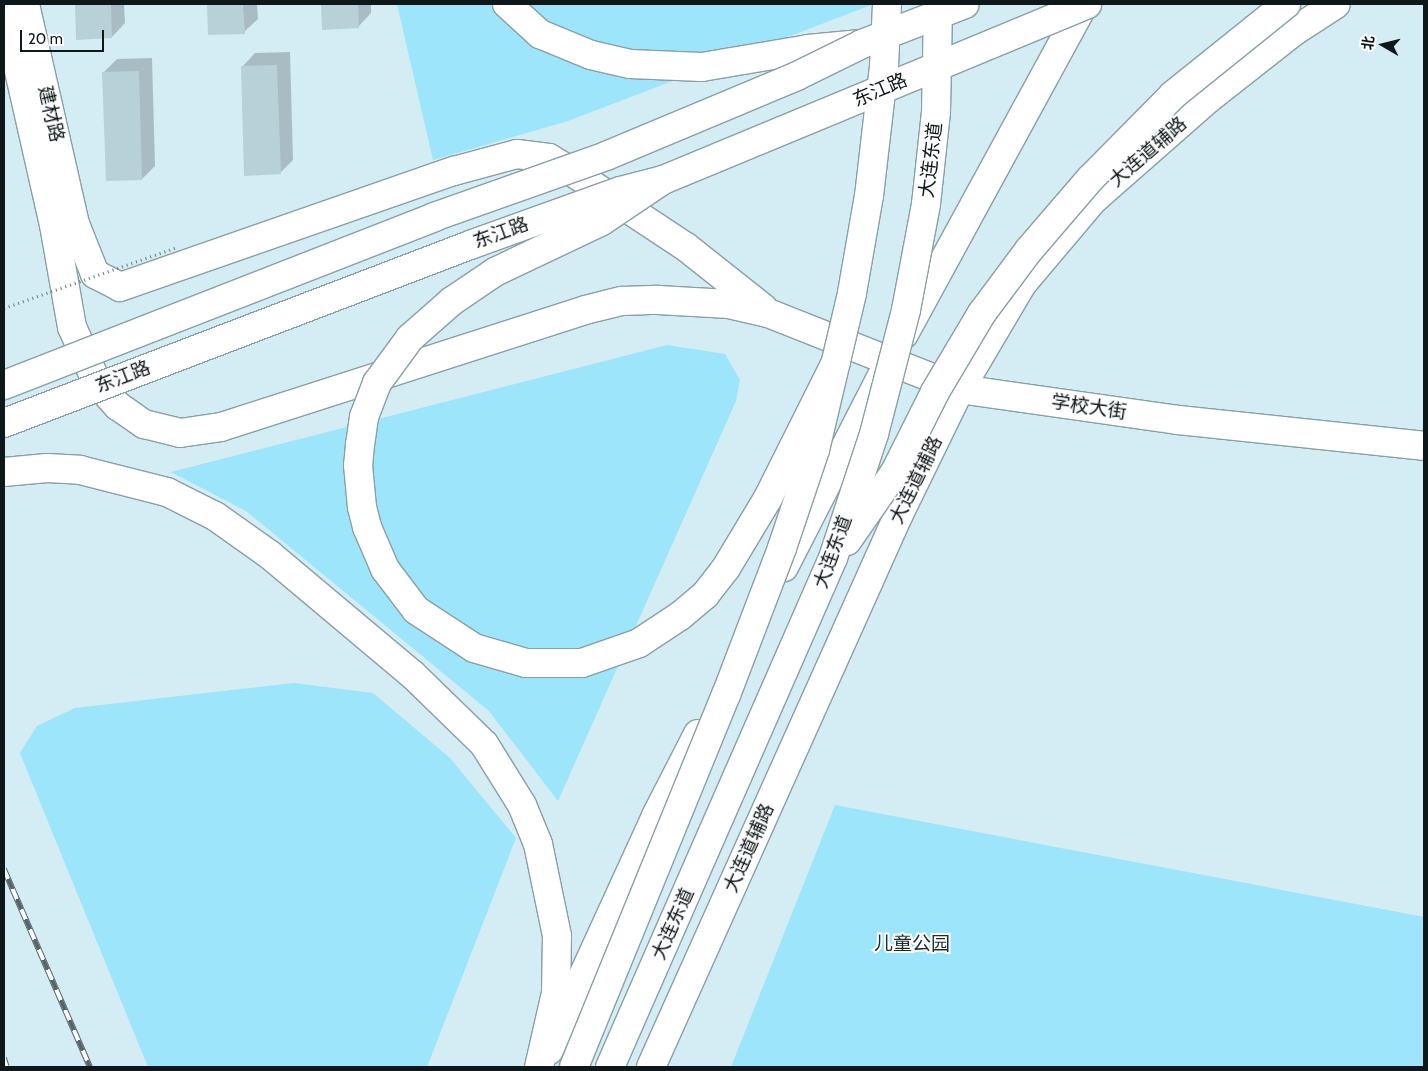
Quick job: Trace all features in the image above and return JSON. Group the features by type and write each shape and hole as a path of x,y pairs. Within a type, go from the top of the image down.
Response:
{"main road":[{"name":"建材路","path":"25,4 75,224 95,274"},
{"path":"507,4 540,34 591,55 630,64 702,67 808,49 862,44"},
{"name":"大连东道","path":"610,1067 833,558 874,434 914,272 936,112 938,4"},
{"name":"东江路","path":"4,385 434,217 606,156 797,76 862,44 965,4"},
{"path":"540,1067 656,816 889,362 1086,4"},
{"name":"东江路","path":"4,423 488,238 620,191 663,180 1086,4"},
{"path":"833,558 895,472 962,345 1029,250 1091,178 1173,95 1286,4"},
{"name":"大连道辅路","path":"651,1067 899,514 960,389 1022,284 1093,200 1208,99 1293,32 1336,4"},
{"path":"4,5 54,225 72,327 96,383 118,406 144,424 180,433 221,427 525,328 622,301 729,304 768,312"},
{"name":"大连东道","path":"574,1067 719,714 782,548 815,450 836,362 869,196 884,66 886,6"},
{"path":"95,274 120,287 454,170 517,154 549,158 571,171 686,247 768,312"},
{"path":"663,180 602,221 523,258 466,290 410,338 377,383 364,417 360,444 358,464 362,507 366,527 385,569 416,610 474,648 526,663 544,666 582,663 639,643 680,616 705,595 726,568 768,498 836,362"},
{"name":"学校大街","path":"768,312 960,389 1178,420 1424,446"},
{"path":"4,472 47,468 80,470 167,492 215,516 270,555 412,674 484,744 522,805 538,844 556,927 559,963 556,994 540,1067"},
{"path":"567,1012 610,1067"}],"path":[{"path":"4,308 95,274 177,247"}],"green space":[{"path":"397,4 874,4 568,121 433,160"},
{"path":"667,345 725,354 740,380 736,401 558,801 489,711 246,511 171,472"},
{"path":"294,683 373,693 450,758 516,838 427,1067 148,1067 20,753 37,726 75,708"},
{"name":"儿童公园","path":"835,805 1424,917 1424,1067 731,1067"}],"building":[{"path":"75,4 111,4 112,38 76,40"},
{"path":"207,4 243,4 245,34 208,35"},
{"path":"321,4 358,4 359,28 322,30"},
{"path":"277,65 281,174 244,176 241,66"},
{"path":"139,71 142,180 106,181 102,72"}],"railway":[{"path":"4,869 90,1067"},
{"path":"4,1058 7,1067"}]}
